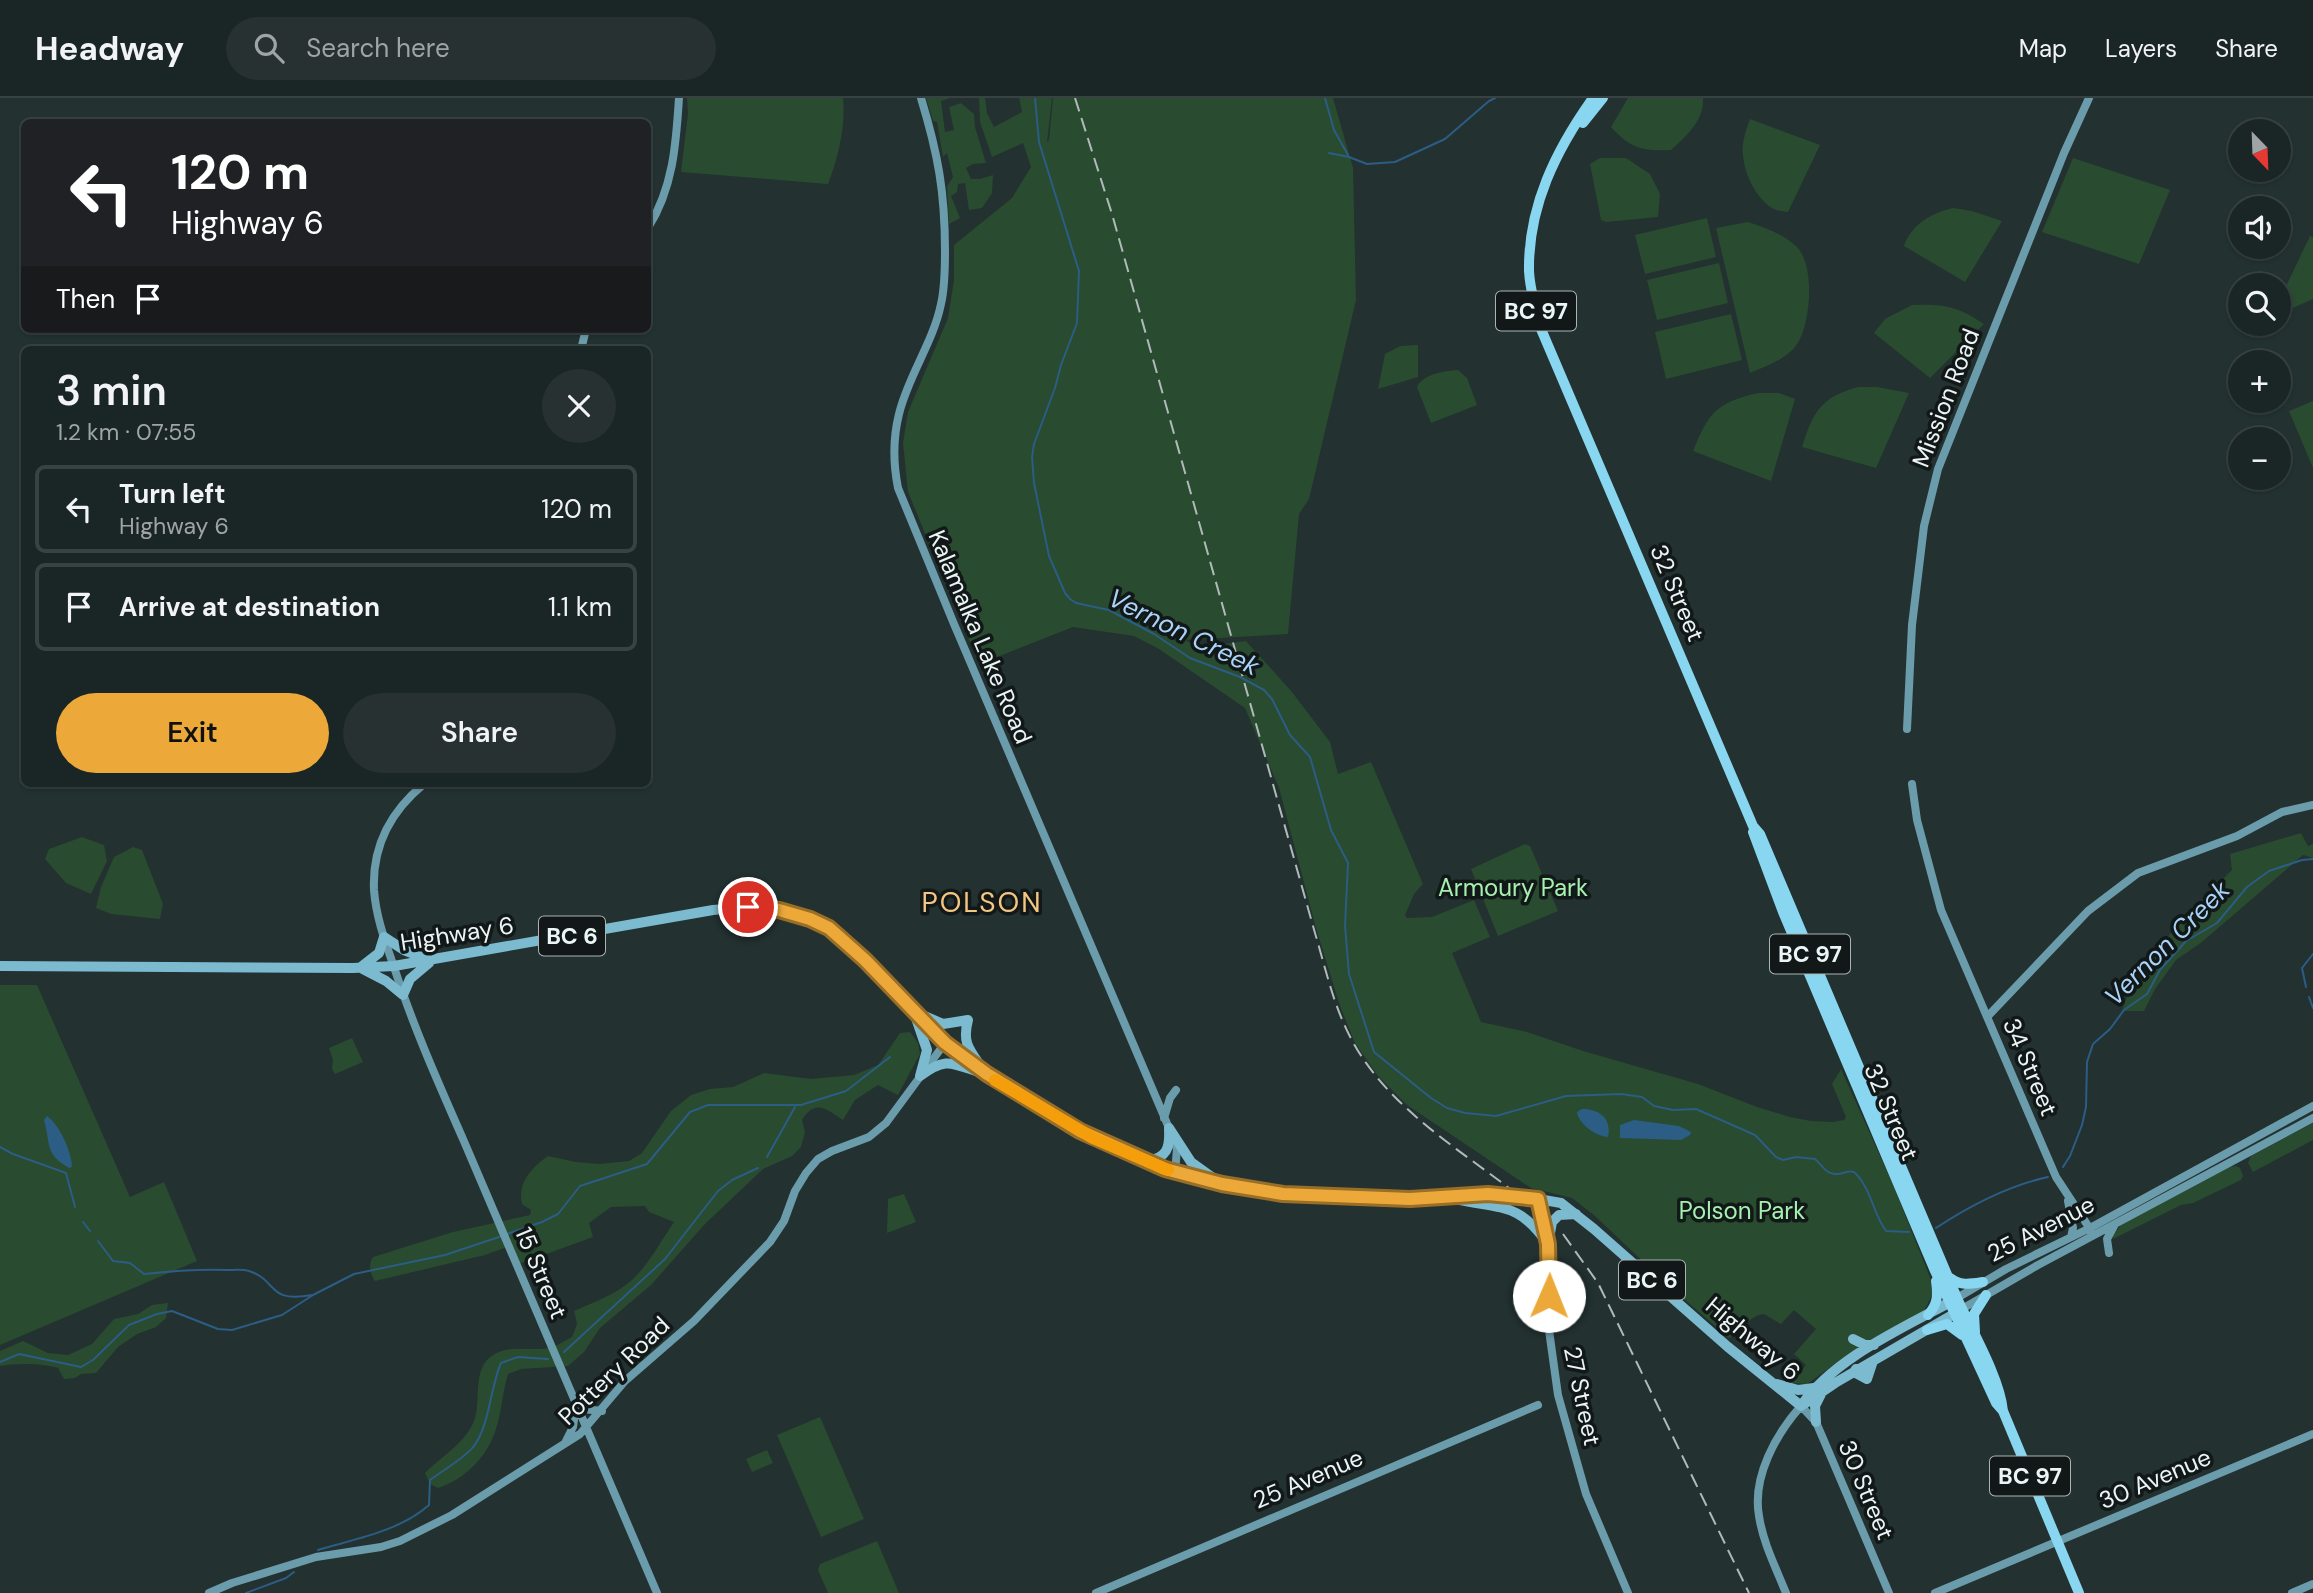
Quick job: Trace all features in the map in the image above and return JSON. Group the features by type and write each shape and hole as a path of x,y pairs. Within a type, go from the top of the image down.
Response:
{"highway":[{"name":"BC 97","path":"1558,156 1569,133 1593,98"},
{"name":"BC 97","path":"1558,156 1603,98"},
{"name":"32 Street","path":"1558,156 1542,188 1531,226 1529,273 1533,300 1544,336 1948,1276 1956,1305"},
{"name":"32 Street","path":"1753,826 1753,836 1774,890 1936,1271 1972,1340 1996,1403 2003,1410 2080,1593"},
{"path":"1928,1315 1936,1307 1936,1271"},
{"path":"1948,1276 1956,1283 1983,1282"},
{"path":"1972,1340 1974,1314 1986,1294"},
{"path":"1927,1330 1951,1325 1972,1340"}],"main road":[{"name":"Highway 6","path":"0,966 394,966 713,910 765,908 810,919 829,928 865,960 945,1043 987,1074 1067,1124 1143,1160 1222,1184 1283,1194 1410,1199 1488,1194 1561,1203 1737,1356 1801,1406"},
{"path":"384,937 404,950 432,961 410,979 403,995 386,981 360,967 379,953 384,937"},
{"path":"913,1011 937,1023 949,1024 968,1020 966,1043 987,1074"},
{"path":"913,1011 926,1043 926,1057 920,1076"},
{"path":"920,1076 933,1066 945,1062 987,1074"},
{"path":"1143,1160 1155,1159 1166,1153 1169,1147 1169,1128"},
{"path":"1169,1128 1191,1162 1222,1184"},
{"path":"1449,1198 1518,1211 1536,1226 1548,1244"},
{"path":"1548,1244 1552,1222 1559,1215 1576,1214"},
{"name":"25 Avenue","path":"1801,1406 1850,1359 1928,1315 1956,1305"},
{"name":"25 Avenue","path":"1818,1391 1927,1330 1956,1305"},
{"path":"1854,1372 1859,1363 1880,1350 1901,1330"},
{"path":"1850,1359 1855,1349 1853,1339 1865,1345 1875,1345"},
{"path":"1770,1381 1792,1389 1818,1391 1816,1422"}],"street":[{"path":"651,223 659,210 670,178 677,142 679,98"},
{"name":"Kalamalka Lake Road","path":"921,98 940,168 945,273 942,302 934,330 899,411 894,439 898,488 1169,1128 1177,1149 1175,1171"},
{"name":"Mission Road","path":"1907,729 1914,613 1924,526 1938,469 2064,153 2089,98"},
{"name":"34 Street","path":"1912,784 1917,820 1941,910 2055,1173 2092,1231"},
{"name":"15 Street","path":"421,787 392,817 382,838 375,863 376,906 384,937 428,1061 657,1593"},
{"path":"1988,1016 2088,911 2138,873 2237,835 2282,812 2313,805"},
{"name":"Pottery Road","path":"209,1593 316,1557 381,1547 400,1541 452,1515 586,1429 625,1381 694,1321 771,1242 784,1221 794,1191 806,1172 832,1151 876,1132 899,1108 945,1043"},
{"path":"1164,1118 1169,1101 1176,1090"},
{"name":"25 Avenue","path":"1956,1305 1986,1294 2313,1107"},
{"name":"25 Avenue","path":"1956,1305 1983,1282 2071,1237 2119,1221 2313,1118"},
{"path":"2065,1191 2072,1222 2071,1237"},
{"name":"27 Street","path":"1538,1199 1548,1244 1548,1323 1558,1395 1586,1494 1628,1593"},
{"path":"2109,1253 2108,1236 2119,1221"},
{"path":"564,1444 573,1427 576,1405 583,1409 602,1411"},
{"name":"25 Avenue","path":"1096,1593 1538,1405"},
{"name":"25 Avenue","path":"1787,1593 1768,1548 1759,1516 1760,1489 1772,1447 1801,1406"},
{"name":"30 Street","path":"1801,1406 1816,1422 1889,1593"},
{"name":"30 Avenue","path":"1936,1593 2313,1434"},
{"path":"2292,1593 2313,1584"}],"green space":[{"path":"687,98 843,98 840,142 828,184 681,172 688,114"},
{"path":"926,98 950,98 941,101 945,132 954,130 949,107 961,103 974,114 975,127 986,163 973,164 966,168 971,179 993,175 992,193 982,208 969,210 965,183 958,184 957,192 951,196 960,218 949,224 947,186 953,177 947,153 943,157 937,122 933,121"},
{"name":"Polson Park","path":"979,98 985,98 987,113 994,127 1022,112 1019,98 1052,98 1047,142 1053,98 1333,98 1353,168 1356,300 1309,499 1299,514 1288,634 1186,640 1197,648 1246,641 1292,692 1330,742 1338,774 1371,762 1423,884 1414,894 1405,915 1407,918 1432,917 1474,900 1490,937 1452,953 1481,1022 1527,1032 1698,1084 1757,1107 1811,1121 1833,1122 1846,1117 1832,1084 1841,1069 1894,1187 1931,1280 1932,1295 1924,1311 1842,1359 1807,1384 1791,1383 1806,1365 1794,1354 1816,1329 1794,1310 1781,1324 1764,1314 1758,1315 1729,1338 1572,1198 1531,1188 1407,1105 1378,1076 1355,1043 1340,1006 1279,788 1245,708 1159,649 1134,636 1073,627 979,664 908,492 903,443 908,412 948,318 954,280 954,245 1012,198 1031,167 1023,143 992,157 980,122"},
{"path":"1628,98 1703,98 1703,106 1698,121 1671,150 1652,150 1631,144 1611,127"},
{"path":"1750,119 1820,145 1788,212 1775,210 1766,204 1749,178 1743,151"},
{"path":"1600,158 1626,158 1650,174 1660,194 1658,217 1606,222 1601,220 1590,164"},
{"path":"2073,158 2170,190 2139,264 2042,232"},
{"path":"1953,208 2002,221 1965,282 1904,246 1912,232 1923,221"},
{"path":"1707,218 1716,257 1645,274 1635,235"},
{"path":"1748,222 1779,234 1796,246 1806,265 1809,292 1803,331 1795,347 1778,361 1750,373 1716,228"},
{"path":"2310,236 2313,237 2313,299 2291,309 2291,276"},
{"path":"1719,263 1728,303 1657,320 1647,280"},
{"path":"1912,305 1950,307 1984,324 1930,378 1874,333 1885,319"},
{"path":"1731,314 1742,360 1666,379 1655,332"},
{"path":"1418,345 1418,377 1378,389 1385,354 1400,346"},
{"path":"1458,370 1467,378 1477,405 1431,423 1417,387 1429,376"},
{"path":"1858,387 1877,387 1909,393 1876,468 1802,447 1810,424 1820,408 1835,396"},
{"path":"1758,393 1779,393 1795,399 1771,481 1693,451 1704,427 1716,411 1732,401"},
{"path":"2313,401 2313,468 2290,413"},
{"path":"2301,833 2308,846 2313,844 2313,858 2303,855 2202,942 2176,960 2155,989 2144,1011 2122,1011 2140,973 2154,954 2232,870 2230,854"},
{"path":"82,837 104,845 107,861 91,894 66,883 45,859 49,849"},
{"name":"Armoury Park","path":"1525,844 1530,846 1558,911 1498,936 1471,869"},
{"path":"133,847 142,850 163,904 160,919 111,914 96,908 101,887 114,857"},
{"path":"0,985 37,985 130,1197 164,1182 197,1261 0,1345"},
{"path":"910,1032 918,1043 920,1054 898,1095 878,1085 855,1100 843,1120 822,1108 812,1109 807,1113 802,1120 805,1132 801,1147 792,1156 763,1169 704,1225 651,1285 600,1328 584,1352 568,1366 521,1369 508,1374 497,1425 486,1451 473,1467 457,1480 438,1488 430,1484 425,1473 459,1442 474,1421 479,1377 486,1361 500,1351 545,1349 572,1337 577,1324 574,1311 611,1294 632,1280 674,1222 649,1212 645,1206 611,1207 589,1223 593,1237 519,1264 510,1246 485,1255 375,1281 370,1269 373,1257 453,1232 530,1215 531,1210 522,1204 522,1189 531,1170 542,1160 548,1156 599,1164 629,1161 642,1153 671,1111 691,1095 710,1089 733,1087 764,1073 811,1079 854,1075 878,1065 900,1033"},
{"path":"352,1038 363,1062 335,1074 329,1048"},
{"path":"2313,1123 2313,1140 2253,1172 2248,1163 2251,1156"},
{"path":"2236,1166 2240,1168 2243,1176 2241,1180 2193,1203 2181,1205 2113,1239 2121,1225"},
{"path":"904,1194 916,1222 887,1233 888,1199"},
{"path":"168,1303 166,1318 156,1327 137,1334 118,1347 96,1373 64,1379 58,1368 52,1366 0,1366 0,1351 23,1341 48,1353 68,1355 92,1344 114,1319 138,1314 152,1305"},
{"path":"820,1417 864,1519 821,1537 777,1435"},
{"path":"767,1450 773,1463 752,1472 746,1459"},
{"path":"877,1541 899,1593 828,1593 818,1570 820,1564"}],"water":[{"path":"1582,1109 1603,1116 1608,1125 1608,1137 1593,1132 1585,1125 1577,1112"},
{"path":"47,1116 64,1139 72,1167 61,1163 52,1153 44,1120"},
{"path":"1634,1120 1679,1126 1691,1132 1681,1140 1620,1138 1620,1125"}],"waterway":[{"name":"Vernon Creek","path":"1035,98 1039,142 1079,271 1077,323 1034,444 1032,457 1034,483 1049,556 1065,593 1076,603 1109,610 1154,634 1190,658 1240,677 1264,690 1272,699 1290,735 1310,757 1331,830 1348,863 1345,926 1349,974 1374,1052 1431,1098 1447,1108 1465,1113 1496,1116 1566,1096 1621,1094 1642,1097 1654,1106 1673,1110 1696,1109 1755,1135 1776,1157 1783,1160 1796,1157 1815,1159 1832,1174 1854,1172 1864,1185 1886,1231 1909,1232"},
{"path":"1325,98 1334,130 1348,155"},
{"path":"1329,153 1367,164 1395,162 1445,139 1495,98"},
{"name":"Vernon Creek","path":"2063,1167 2082,1125 2086,1107 2087,1062 2093,1044 2110,1029 2124,1010 2147,994 2160,970 2186,941 2217,923 2247,887 2269,871 2313,859"},
{"path":"2306,987 2302,968 2313,954"},
{"path":"2309,997 2313,1008"},
{"path":"507,1234 558,1214 580,1186 647,1164 690,1112 708,1105 801,1105 846,1091 890,1057"},
{"path":"767,1157 795,1107"},
{"path":"0,1147 66,1173 75,1207"},
{"path":"564,1352 665,1259 718,1191 732,1180 758,1168"},
{"name":"Vernon Creek","path":"1936,1228 1990,1197 2048,1177"},
{"path":"83,1222 90,1231"},
{"path":"0,1362 19,1354 81,1367 93,1360 129,1325 172,1311 218,1329 232,1330 282,1315 354,1274 445,1255 502,1236"},
{"path":"98,1241 113,1261 130,1263 144,1274 244,1270 258,1275 280,1294 297,1297 312,1295"},
{"path":"318,1550 391,1528 429,1505 430,1480 465,1455 479,1437 501,1363 518,1357 548,1359"},
{"path":"246,1593 286,1578 294,1572"}],"railway":[{"path":"1075,98 1112,214 1339,1013 1358,1050 1394,1096 1438,1135 1509,1188"},
{"path":"1563,1234 1598,1283 1749,1593"}],"slow traffic":[{"path":"995,1080 1093,1138 1168,1170"}],"district":[{"name":"POLSON","path":"982,902"}],"route":[{"path":"748,907 779,910 829,928 865,960 935,1034 987,1074 1093,1138 1165,1169 1222,1184 1283,1194 1410,1199 1488,1194 1538,1199 1548,1244 1549,1296"}]}
